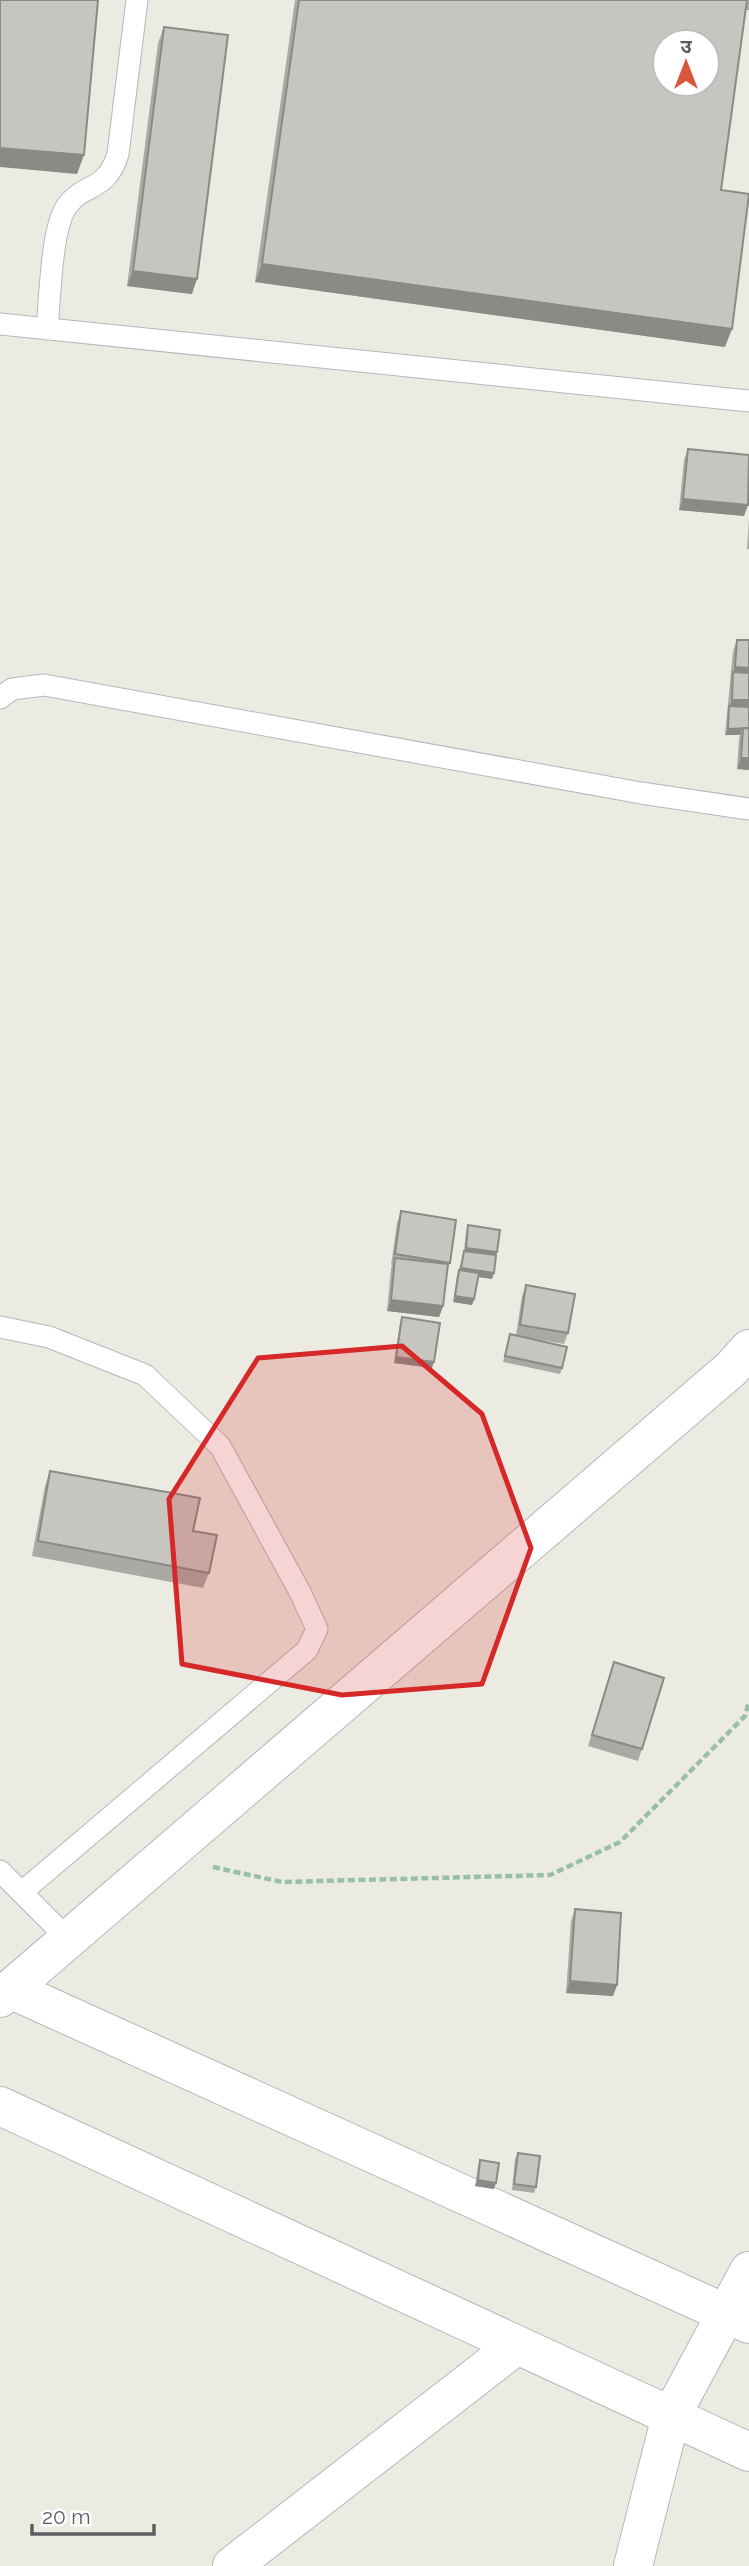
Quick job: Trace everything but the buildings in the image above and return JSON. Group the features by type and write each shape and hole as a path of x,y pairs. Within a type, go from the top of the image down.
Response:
{"street":[{"path":"737,2319 5,1993 731,1369 749,1349"},
{"path":"0,2106 749,2452"},
{"path":"633,2566 671,2416 737,2319 749,2271"},
{"path":"232,2566 517,2345"}],"lane":[{"path":"47,329 57,236 67,205 106,179 114,168 118,154 137,0"},
{"path":"0,324 749,401"},
{"path":"0,698 12,689 44,685 641,793 749,809"},
{"path":"0,1327 49,1337 145,1375 220,1446 300,1591 317,1629 307,1650 22,1892"},
{"path":"0,1871 68,1939"}],"path":[{"path":"165,1857 282,1882 550,1875 620,1842 745,1716 749,1702"}],"highlighted area":[{"path":"402,1346 482,1414 531,1548 482,1684 342,1695 182,1664 169,1499 258,1358"}]}
